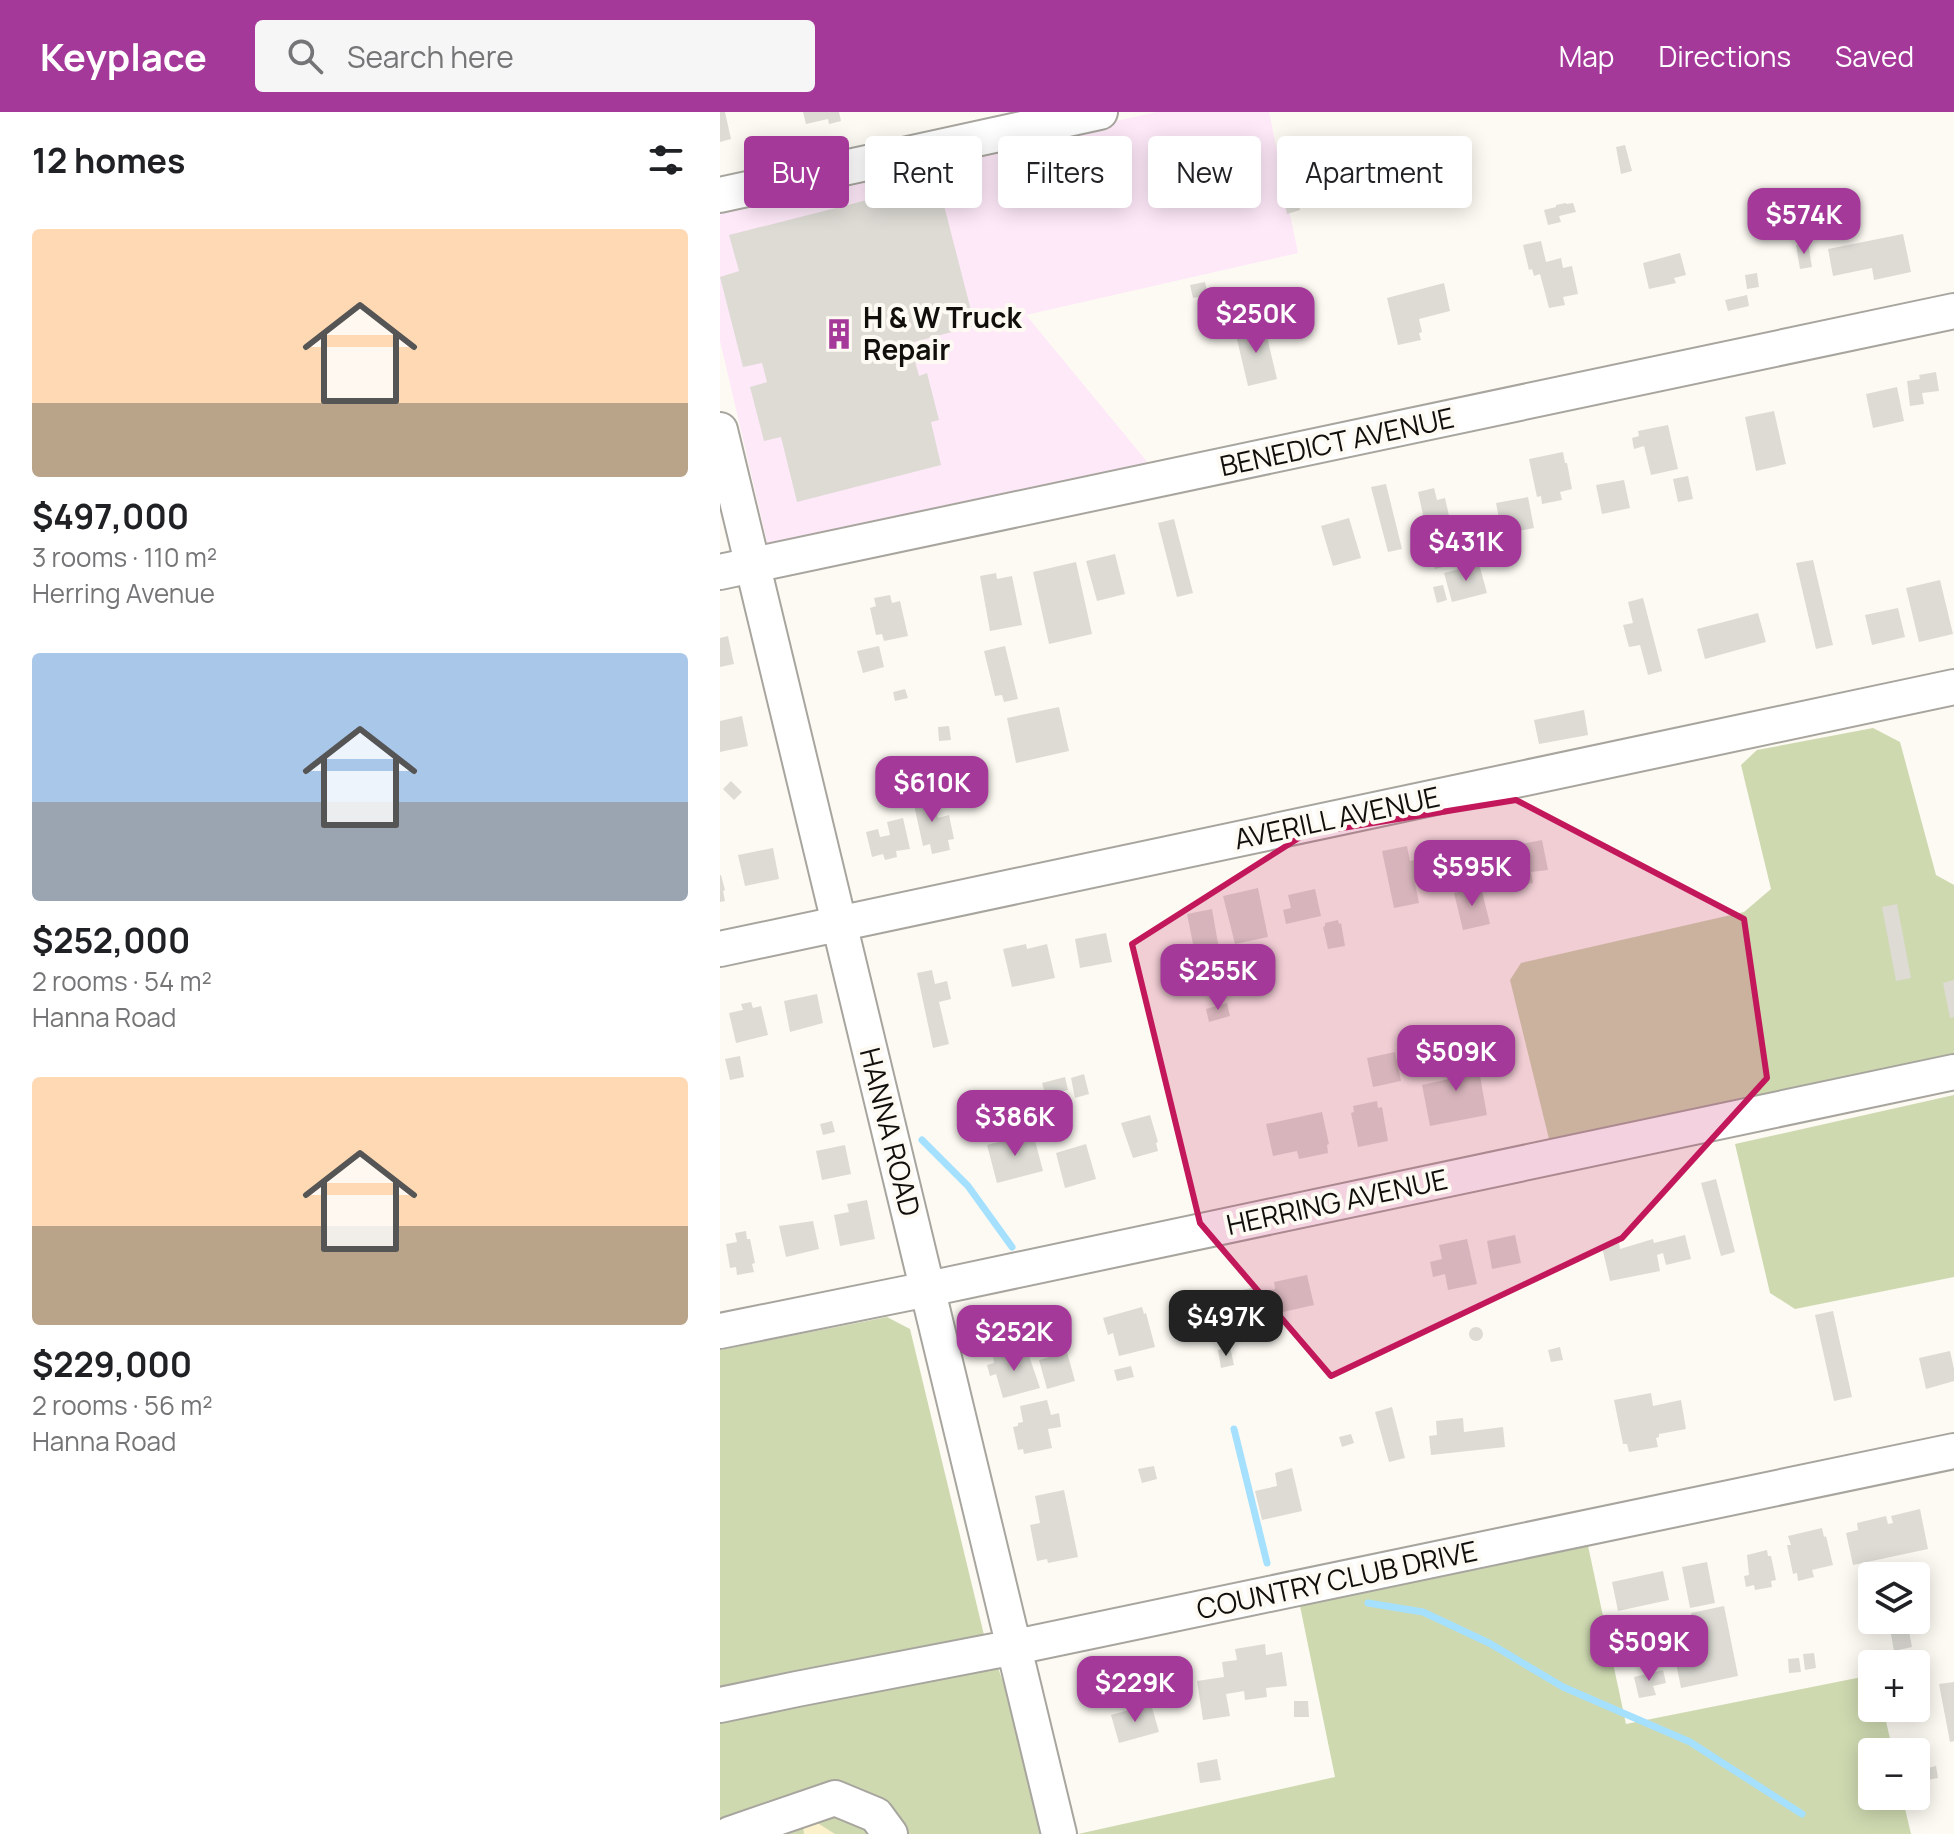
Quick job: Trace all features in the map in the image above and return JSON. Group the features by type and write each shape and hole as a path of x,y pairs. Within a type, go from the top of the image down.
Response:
{"street":[{"path":"720,195 1100,112"},
{"name":"BENEDICT AVENUE","path":"736,569 1954,311"},
{"name":"HANNA ROAD","path":"720,430 736,569 839,923 1059,1834"},
{"name":"AVERILL AVENUE","path":"720,949 1954,687"},
{"name":"HERRING AVENUE","path":"720,1331 1954,1072"},
{"name":"COUNTRY CLUB DRIVE","path":"720,1705 1015,1647 1954,1451"},
{"path":"730,1834 835,1798 876,1815 890,1834"}],"highlighted area":[{"path":"1516,800 1744,919 1767,1078 1622,1238 1331,1376 1200,1223 1132,944 1305,834"}],"shaded area":[{"path":"1157,112 1269,112 1277,151 1277,208 1289,208 1298,253 1026,315 1154,470 769,550 720,341 720,206 744,201 744,208 849,208 849,178 865,175 865,208 982,208 982,150 998,146 998,208 1132,208 1132,136 1045,136"}],"green space":[{"path":"1873,728 1900,742 1936,875 1954,885 1954,1069 1567,1147 1549,1139 1510,980 1521,963 1744,912 1771,889 1741,765 1757,750"},
{"path":"1954,1095 1954,1277 1795,1309 1770,1293 1735,1144"},
{"path":"887,1317 910,1329 985,1639 720,1694 720,1350"},
{"path":"1587,1541 1626,1724 1858,1678 1858,1722 1886,1722 1890,1738 1858,1738 1858,1810 1905,1810 1911,1834 1078,1834 1335,1777 1299,1601"},
{"path":"997,1665 1046,1834 720,1834 720,1723"}],"sand":[{"path":"816,1822 835,1834 804,1834 803,1826"}],"building":[{"path":"720,112 725,112 731,139 720,142"},
{"path":"803,112 839,112 841,121 829,124 828,119 806,124"},
{"path":"1625,145 1632,171 1621,174 1616,147"},
{"name":"H & W Truck Repair","path":"865,201 865,208 945,208 975,326 910,343 919,376 927,373 939,420 931,422 941,465 797,502 781,437 764,441 750,387 767,382 762,363 743,367 720,277 739,271 729,235 835,208 849,208 849,205"},
{"path":"1573,203 1576,212 1559,216 1561,222 1548,225 1544,210"},
{"path":"1286,208 1300,208 1300,210 1287,214"},
{"path":"1903,234 1911,272 1874,280 1872,268 1833,276 1828,249"},
{"path":"1541,241 1546,262 1561,258 1563,268 1572,266 1578,294 1563,297 1565,305 1549,308 1540,274 1534,276 1532,269 1529,270 1523,245"},
{"path":"1808,243 1812,267 1800,269 1796,245"},
{"path":"1680,253 1686,275 1674,278 1676,283 1649,289 1643,263"},
{"path":"1757,273 1759,287 1747,289 1745,275"},
{"path":"1205,282 1208,295 1193,298 1190,285"},
{"path":"1444,283 1450,311 1419,319 1421,340 1398,345 1387,298"},
{"path":"1747,295 1749,306 1728,311 1725,300"},
{"path":"1264,324 1277,379 1248,386 1235,331"},
{"path":"1936,372 1939,391 1922,393 1924,404 1910,406 1907,381"},
{"path":"1897,387 1904,421 1873,428 1866,394"},
{"path":"1774,411 1786,464 1756,471 1745,417"},
{"path":"1668,425 1678,469 1651,475 1644,446 1634,449 1632,438 1639,436 1638,431"},
{"path":"1563,452 1572,489 1560,492 1562,500 1542,504 1541,496 1537,497 1529,459"},
{"path":"1688,476 1693,499 1678,502 1673,479"},
{"path":"1624,480 1630,508 1602,514 1596,485"},
{"path":"1386,484 1402,549 1388,552 1371,487"},
{"path":"1434,488 1437,500 1445,498 1450,520 1441,522 1451,565 1435,569 1418,492"},
{"path":"1528,497 1534,528 1502,534 1496,503"},
{"path":"1349,518 1361,558 1333,566 1321,526"},
{"path":"1174,519 1193,593 1177,597 1158,523"},
{"path":"1115,554 1125,594 1097,601 1086,561"},
{"path":"1813,560 1833,645 1816,649 1796,563"},
{"path":"1076,562 1092,634 1049,644 1033,572"},
{"path":"1479,564 1487,593 1452,602 1444,573"},
{"path":"996,573 997,579 1012,576 1022,625 990,631 980,576"},
{"path":"1940,580 1953,634 1919,642 1906,588"},
{"path":"1443,585 1447,600 1437,603 1433,587"},
{"path":"890,595 892,603 900,601 908,636 884,641 882,634 876,635 870,608 876,606 874,598"},
{"path":"1643,598 1662,671 1648,675 1640,645 1629,647 1623,625 1633,623 1628,602"},
{"path":"1898,608 1905,637 1872,645 1865,615"},
{"path":"1758,613 1766,642 1705,659 1697,629"},
{"path":"728,636 734,664 720,667 720,638"},
{"path":"879,646 884,667 863,673 857,651"},
{"path":"1005,646 1018,699 1004,702 1002,695 995,696 984,651"},
{"path":"905,689 908,698 895,701 893,692"},
{"path":"1059,707 1069,751 1016,763 1007,718"},
{"path":"1584,710 1588,735 1539,744 1534,720"},
{"path":"742,716 748,746 720,752 720,721"},
{"path":"949,726 951,740 939,741 938,727"},
{"path":"731,781 742,792 734,800 723,789"},
{"path":"932,792 938,818 949,815 954,839 948,840 950,850 932,854 930,844 923,846 912,796"},
{"path":"903,818 910,849 896,851 897,857 885,860 883,854 872,857 866,832 878,829 880,837 890,835 887,822"},
{"path":"1542,840 1548,870 1531,872 1533,883 1517,886 1515,875 1509,876 1507,865 1514,863 1511,846"},
{"path":"1407,846 1410,861 1422,858 1426,880 1415,883 1419,903 1394,908 1382,851"},
{"path":"773,848 779,879 745,886 738,855"},
{"path":"720,875 725,901 720,902"},
{"path":"1481,887 1490,924 1463,930 1454,893"},
{"path":"1258,888 1268,937 1235,944 1223,896"},
{"path":"1315,889 1321,916 1286,924 1283,910 1291,908 1288,895"},
{"path":"1897,904 1911,978 1896,981 1882,907"},
{"path":"1212,909 1219,949 1195,954 1187,914"},
{"path":"1338,920 1345,946 1328,949 1323,927 1325,923"},
{"path":"1106,933 1112,962 1080,968 1075,939"},
{"path":"1026,944 1027,949 1047,944 1055,978 1012,987 1003,949"},
{"path":"932,970 935,984 947,981 951,999 939,1002 949,1044 933,1048 917,973"},
{"path":"1954,980 1954,1017 1950,1018 1943,983"},
{"path":"817,994 823,1023 790,1032 784,1001"},
{"path":"751,1002 753,1008 761,1006 768,1035 736,1043 729,1013 743,1010 741,1004"},
{"path":"1227,1003 1230,1016 1209,1022 1206,1009"},
{"path":"1395,1052 1401,1081 1373,1087 1367,1058"},
{"path":"1476,1054 1487,1115 1430,1126 1422,1085 1449,1079 1445,1061"},
{"path":"740,1056 744,1077 730,1080 725,1059"},
{"path":"1084,1074 1089,1094 1075,1098 1071,1078"},
{"path":"1065,1077 1068,1090 1046,1096 1042,1083"},
{"path":"1377,1101 1378,1108 1382,1107 1388,1141 1358,1147 1351,1113 1354,1112 1353,1106"},
{"path":"1322,1112 1328,1153 1299,1159 1297,1151 1273,1156 1266,1124"},
{"path":"1150,1115 1158,1151 1133,1158 1121,1123"},
{"path":"832,1121 835,1132 823,1135 820,1124"},
{"path":"1033,1133 1043,1171 997,1183 987,1145"},
{"path":"1086,1144 1096,1179 1065,1188 1056,1153"},
{"path":"845,1145 851,1174 822,1180 816,1151"},
{"path":"1716,1179 1735,1252 1721,1256 1701,1183"},
{"path":"867,1200 875,1239 840,1246 834,1215 849,1212 847,1204"},
{"path":"813,1221 819,1249 786,1257 779,1226"},
{"path":"746,1231 755,1263 752,1264 754,1272 737,1275 736,1267 730,1268 726,1244 737,1242 735,1233"},
{"path":"1515,1235 1521,1263 1492,1269 1487,1241"},
{"path":"1685,1235 1691,1259 1666,1265 1663,1253 1657,1255 1660,1271 1610,1281 1602,1247 1619,1243 1620,1249 1653,1239 1654,1243"},
{"path":"1467,1239 1477,1284 1448,1290 1445,1274 1433,1277 1430,1262 1442,1259 1439,1245"},
{"path":"1307,1275 1314,1305 1265,1316 1260,1292 1275,1289 1274,1282"},
{"path":"1256,1287 1264,1335 1241,1340 1239,1332 1236,1333 1228,1293"},
{"path":"1142,1307 1155,1347 1119,1356 1113,1333 1108,1335 1103,1318"},
{"path":"1833,1311 1852,1397 1834,1401 1815,1315"},
{"path":"1476,1327 1483,1334 1476,1341 1469,1334"},
{"path":"1026,1347 1040,1388 1003,1398 996,1374 990,1376 987,1365 994,1363 993,1356"},
{"path":"1230,1347 1234,1365 1221,1368 1218,1350"},
{"path":"1560,1347 1563,1360 1551,1362 1548,1350"},
{"path":"1950,1351 1954,1381 1926,1389 1919,1358"},
{"path":"1067,1352 1075,1381 1047,1389 1039,1360"},
{"path":"1131,1366 1134,1377 1117,1381 1114,1370"},
{"path":"1651,1393 1653,1406 1681,1400 1686,1429 1659,1434 1656,1438 1658,1447 1629,1452 1627,1444 1623,1444 1614,1400"},
{"path":"1047,1400 1051,1415 1059,1413 1061,1427 1048,1429 1052,1448 1024,1454 1023,1449 1018,1450 1013,1427 1023,1422 1020,1406"},
{"path":"1392,1407 1405,1458 1389,1462 1375,1412"},
{"path":"1463,1418 1464,1432 1503,1427 1505,1447 1431,1455 1429,1436 1437,1435 1436,1421"},
{"path":"1351,1434 1354,1443 1342,1447 1339,1437"},
{"path":"1154,1466 1157,1479 1142,1483 1138,1469"},
{"path":"1292,1468 1302,1511 1262,1520 1255,1491 1277,1486 1275,1473"},
{"path":"1064,1490 1078,1557 1048,1563 1047,1559 1037,1561 1030,1525 1040,1523 1035,1496"},
{"path":"1920,1509 1928,1549 1853,1565 1846,1533 1858,1530 1857,1523 1886,1516 1888,1524 1893,1523 1891,1516"},
{"path":"1822,1528 1833,1565 1812,1570 1814,1577 1798,1581 1797,1573 1793,1574 1788,1536"},
{"path":"1767,1550 1776,1580 1771,1581 1772,1587 1755,1590 1754,1585 1746,1587 1744,1576 1749,1575 1747,1555"},
{"path":"1707,1562 1715,1603 1690,1608 1682,1567"},
{"path":"1663,1571 1669,1600 1618,1611 1612,1582"},
{"path":"1724,1606 1738,1676 1681,1688 1674,1653 1698,1649 1691,1613"},
{"path":"1891,1634 1910,1634 1912,1647 1894,1650"},
{"path":"1265,1644 1266,1655 1282,1652 1287,1686 1266,1688 1267,1697 1245,1700 1244,1691 1226,1694 1230,1716 1203,1720 1197,1681 1224,1677 1222,1662 1237,1660 1235,1649"},
{"path":"1814,1653 1816,1668 1805,1670 1803,1654"},
{"path":"1799,1658 1801,1672 1789,1673 1788,1659"},
{"path":"1663,1670 1666,1683 1653,1686 1656,1695 1639,1698 1634,1677"},
{"path":"1954,1682 1954,1741 1950,1742 1939,1684"},
{"path":"1294,1701 1308,1701 1309,1717 1294,1717"},
{"path":"1151,1704 1159,1732 1119,1743 1111,1715"},
{"path":"1217,1759 1221,1780 1200,1783 1197,1763"},
{"path":"1936,1766 1938,1778 1930,1779 1930,1767"}],"waterway":[{"path":"922,1140 968,1186 1012,1247"},
{"path":"1234,1429 1267,1563"},
{"path":"1368,1603 1423,1612 1489,1643 1563,1687 1690,1742 1802,1814"}],"place":[{"name":"H & W Truck Repair","path":"839,334"}]}
